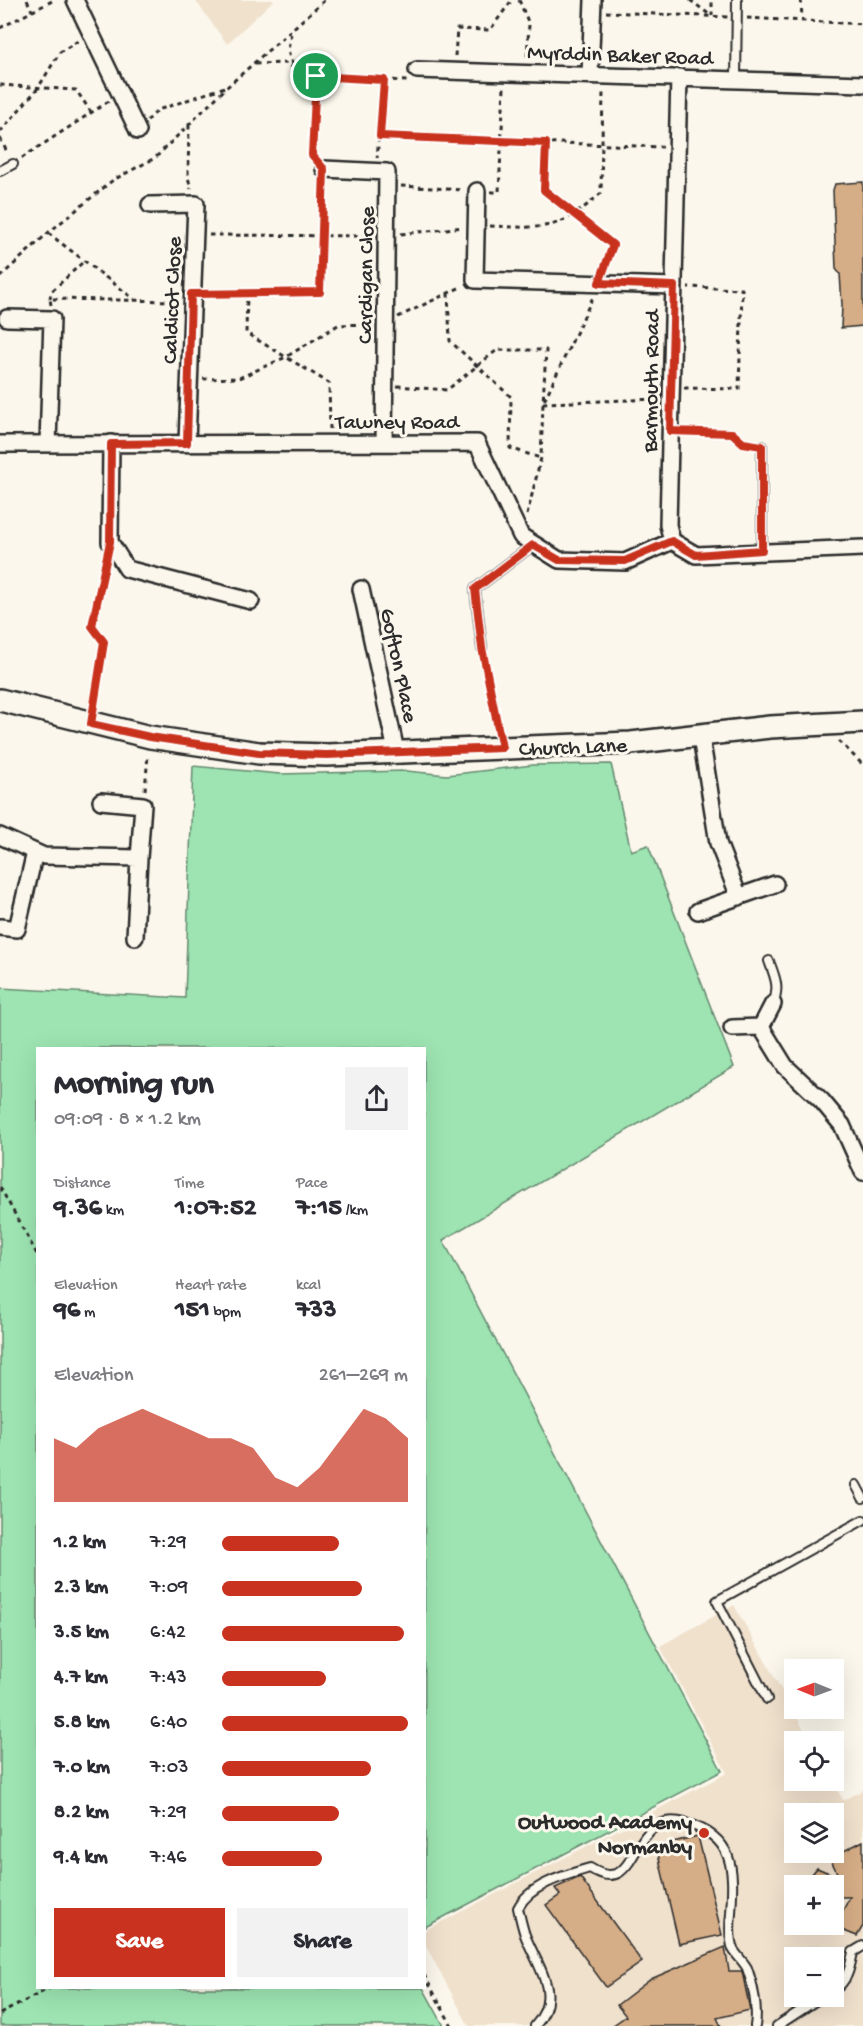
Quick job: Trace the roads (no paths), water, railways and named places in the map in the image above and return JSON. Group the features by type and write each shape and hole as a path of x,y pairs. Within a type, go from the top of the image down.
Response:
{"street":[{"path":"75,0 138,131"},
{"path":"592,0 597,74"},
{"name":"Myrddin Baker Road","path":"417,70 863,84"},
{"name":"Barmouth Road","path":"672,541 668,525 679,77"},
{"name":"Cardigan Close","path":"324,169 387,172 384,443"},
{"path":"477,191 475,280 674,286"},
{"name":"Caldicot Close","path":"150,205 196,204 187,443"},
{"path":"7,318 52,319 48,444"},
{"name":"Tawney Road","path":"0,444 477,443 527,540"},
{"path":"111,444 110,542 127,569 251,601"},
{"path":"527,540 559,560 625,561 672,541 696,555 762,550 863,548"},
{"name":"Gofton Place","path":"361,590 396,751"},
{"name":"Church Lane","path":"0,700 150,737 259,753 327,755 631,743 701,737 770,727 863,722"},
{"path":"701,737 718,843 739,897"},
{"path":"101,801 143,805 135,937"},
{"path":"0,837 44,856 139,858"},
{"path":"0,927 16,929 35,852"},
{"path":"698,911 775,884"},
{"path":"760,1027 773,1004"},
{"path":"732,1028 760,1027"},
{"path":"760,1027 785,1065 822,1101 842,1125 863,1172"}],"lane":[{"path":"736,80 737,0"},
{"path":"0,171 13,164"},
{"path":"762,446 762,550"},
{"path":"482,648 475,589 527,540"},
{"path":"769,961 778,993 773,1004"},
{"path":"856,1485 863,1498"},
{"path":"767,1699 717,1601 863,1520"},
{"path":"535,2026 548,2003 548,1981 525,1934 518,1908 523,1897 564,1875 590,1868 603,1876 613,1877 622,1871 646,1832 666,1822 682,1822 706,1830 722,1842 730,1860 733,1882 731,1939 734,1949 747,1969 757,2015 755,2026"},
{"path":"844,1982 850,1971 854,1952 863,1946"},
{"path":"777,2026 806,2007"}],"place":[{"name":"Outwood Academy Normanby","path":"704,1833"}]}
